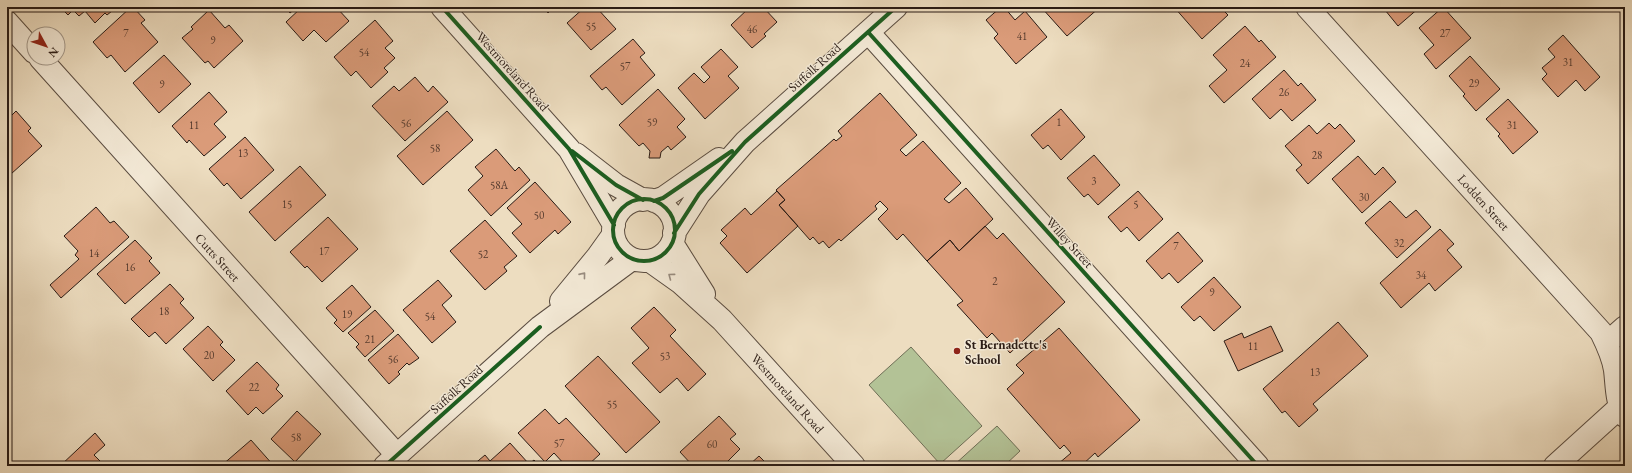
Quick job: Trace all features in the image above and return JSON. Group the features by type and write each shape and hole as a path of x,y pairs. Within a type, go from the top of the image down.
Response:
{"street":[{"name":"Westmoreland Road","path":"442,7 569,149 616,184 648,200"},
{"name":"Suffolk Road","path":"673,238 699,194 745,142 896,7"},
{"name":"Lodden Street","path":"1307,7 1601,332 1607,343 1615,370 1615,385 1622,411"},
{"path":"7,22 26,43"},
{"name":"Willey Street","path":"868,32 1258,466"},
{"name":"Cutts Street","path":"47,66 391,460"},
{"name":"Suffolk Road","path":"648,200 663,198 745,142"},
{"name":"Westmoreland Road","path":"569,149 614,230"},
{"path":"648,200 663,206 670,214 674,223 673,238 666,251 659,258 641,260 623,253 617,245 614,230 617,215 624,207 633,202 648,200"},
{"name":"Suffolk Road","path":"540,327 598,256 614,230"},
{"name":"Westmoreland Road","path":"673,238 690,274 722,320"},
{"name":"Westmoreland Road","path":"641,260 681,283 722,320 854,466"},
{"name":"Suffolk Road","path":"391,460 540,327 641,260"},
{"path":"1607,343 1625,327"},
{"path":"1555,466 1622,411"}],"green space":[{"path":"911,347 982,426 940,464 869,385"},
{"path":"997,426 1020,451 1004,466 953,466"}],"building":[{"path":"60,7 117,7 107,15 105,13 95,23 85,11 79,16 73,10 68,15"},
{"path":"131,7 133,7 145,20 141,23 158,42 125,72 111,55 107,58 93,42"},
{"path":"285,7 297,7 290,13"},
{"path":"302,7 336,7 349,21 326,42 314,30 303,41 286,22"},
{"path":"543,7 559,7 556,10 553,8 548,13"},
{"path":"585,7 596,7 616,29 591,50 567,23"},
{"path":"750,7 763,7 777,22 764,34 766,36 752,48 731,25"},
{"path":"1001,7 1004,7 1015,20 1025,11 1047,37 1016,64 994,38 998,34 986,20"},
{"path":"1041,7 1100,7 1067,36"},
{"path":"1174,7 1220,7 1228,15 1202,39"},
{"path":"1388,7 1420,7 1398,26 1385,10"},
{"path":"1443,7 1471,38 1436,69 1424,54 1434,45 1419,28"},
{"path":"209,10 225,28 229,25 243,41 214,68 208,61 205,63 182,38 193,29 191,27"},
{"path":"375,20 393,41 385,48 395,58 384,68 388,72 371,88 356,71 351,76 334,57"},
{"path":"1245,26 1259,42 1261,40 1276,57 1224,103 1209,86 1227,70 1213,55"},
{"path":"1563,35 1600,77 1585,91 1576,80 1558,97 1542,79 1547,74 1542,68 1555,57 1548,49"},
{"path":"633,39 645,53 640,57 655,75 622,105 606,87 602,90 590,76"},
{"path":"721,49 738,67 728,76 739,88 705,119 678,88 694,73 704,83 710,77 701,67"},
{"path":"164,55 191,84 159,113 133,83"},
{"path":"1470,56 1500,89 1476,111 1463,96 1465,94 1449,76"},
{"path":"1284,70 1298,86 1301,83 1316,100 1292,121 1281,109 1270,119 1252,99"},
{"path":"415,77 428,92 433,86 448,102 405,141 372,106 394,86 399,91"},
{"path":"658,89 685,119 677,127 686,137 671,150 668,146 661,152 660,158 649,158 650,151 643,143 639,146 619,125"},
{"path":"209,92 227,112 214,124 226,137 204,156 189,140 187,143 172,126"},
{"path":"880,93 917,135 900,150 906,156 923,141 961,183 944,199 949,203 966,188 993,219 959,251 950,240 927,261 903,234 897,240 878,219 888,209 880,201 875,206 877,209 841,241 839,239 829,248 823,241 819,244 813,237 810,240 779,205 785,200 776,190 834,139 836,141 842,136 838,131"},
{"path":"1508,99 1538,132 1513,154 1498,136 1500,134 1486,119"},
{"path":"1061,109 1085,137 1061,160 1048,145 1043,149 1031,135"},
{"path":"16,111 31,128 28,131 42,146 11,174 7,169 7,120"},
{"path":"447,111 473,140 423,185 397,156"},
{"path":"1329,123 1335,129 1340,124 1355,141 1308,184 1296,170 1302,165 1285,146 1309,125 1317,134"},
{"path":"245,137 274,170 241,199 227,183 224,186 209,169"},
{"path":"496,149 515,171 519,167 530,180 491,216 468,190 483,176 475,167"},
{"path":"1094,155 1120,185 1098,205 1088,194 1084,197 1067,178"},
{"path":"1358,156 1375,175 1383,167 1396,182 1362,213 1332,179"},
{"path":"300,166 326,195 275,241 249,212"},
{"path":"535,182 571,222 558,234 555,230 530,253 512,233 522,224 507,208"},
{"path":"777,191 785,200 779,205 798,226 747,273 720,243 727,236 721,230 745,208 751,215"},
{"path":"1138,191 1163,219 1139,241 1127,227 1121,232 1108,217"},
{"path":"1390,201 1406,218 1416,210 1431,227 1397,258 1365,223"},
{"path":"96,207 110,223 114,221 129,237 61,298 50,285 79,259 75,255 78,251 64,236"},
{"path":"328,217 358,249 322,282 307,266 305,268 290,252"},
{"path":"485,220 517,256 504,267 507,271 485,290 450,251"},
{"path":"985,226 997,239 1003,233 1065,302 1010,353 992,333 987,338 957,305 963,301 927,261 950,240 959,251"},
{"path":"1440,229 1454,244 1447,250 1462,267 1435,291 1429,283 1401,308 1380,283"},
{"path":"1178,232 1203,261 1178,283 1169,273 1162,279 1146,261"},
{"path":"135,240 152,258 149,261 160,273 125,304 97,274"},
{"path":"1214,277 1241,307 1214,331 1200,316 1194,321 1181,307"},
{"path":"438,280 452,296 442,305 456,322 432,343 403,310"},
{"path":"170,284 184,299 180,303 194,318 166,344 155,332 149,337 131,319"},
{"path":"352,285 371,307 343,332 334,323 337,320 326,308"},
{"path":"654,307 676,330 670,336 706,374 688,391 677,378 660,393 632,363 649,348 631,328"},
{"path":"375,310 394,331 365,357 356,347 359,344 348,333"},
{"path":"1338,322 1368,356 1313,404 1318,410 1299,427 1285,411 1282,413 1263,389"},
{"path":"208,326 223,342 220,345 235,360 213,381 183,349"},
{"path":"1271,326 1283,351 1238,371 1224,341 1242,333 1244,338"},
{"path":"1059,328 1140,420 1098,457 1095,453 1081,466 1060,466 1058,464 1071,453 1064,445 1060,449 1007,389 1024,373 1016,365"},
{"path":"398,334 419,358 409,365 407,363 398,372 400,374 389,384 368,360"},
{"path":"598,356 660,422 626,453 565,386"},
{"path":"257,362 279,385 276,389 283,396 263,414 256,407 248,415 226,391"},
{"path":"545,409 559,424 566,418 600,454 587,466 566,466 554,453 545,462 518,433"},
{"path":"297,411 321,434 295,462 271,439"},
{"path":"719,416 736,434 730,439 740,449 727,462 731,466 693,466 680,452"},
{"path":"95,433 105,445 94,455 105,466 60,466"},
{"path":"251,440 274,466 221,466"},
{"path":"510,443 529,464 534,460 540,466 472,466 485,455 490,461"},
{"path":"759,456 769,466 748,466"}],"cycle path":[{"path":"442,7 569,149 614,225"},
{"path":"674,233 699,194 745,142 896,7"},
{"path":"868,32 1258,466"},
{"path":"572,151 616,185 643,200"},
{"path":"654,201 663,198 732,151"},
{"path":"644,199 656,202 666,208 672,218 675,230 672,242 666,252 656,258 644,261 632,258 622,252 616,242 613,230 616,218 622,208 632,202 644,199"},
{"path":"385,466 540,327"}],"place":[{"name":"St Bernadette's School","path":"957,351"}]}
